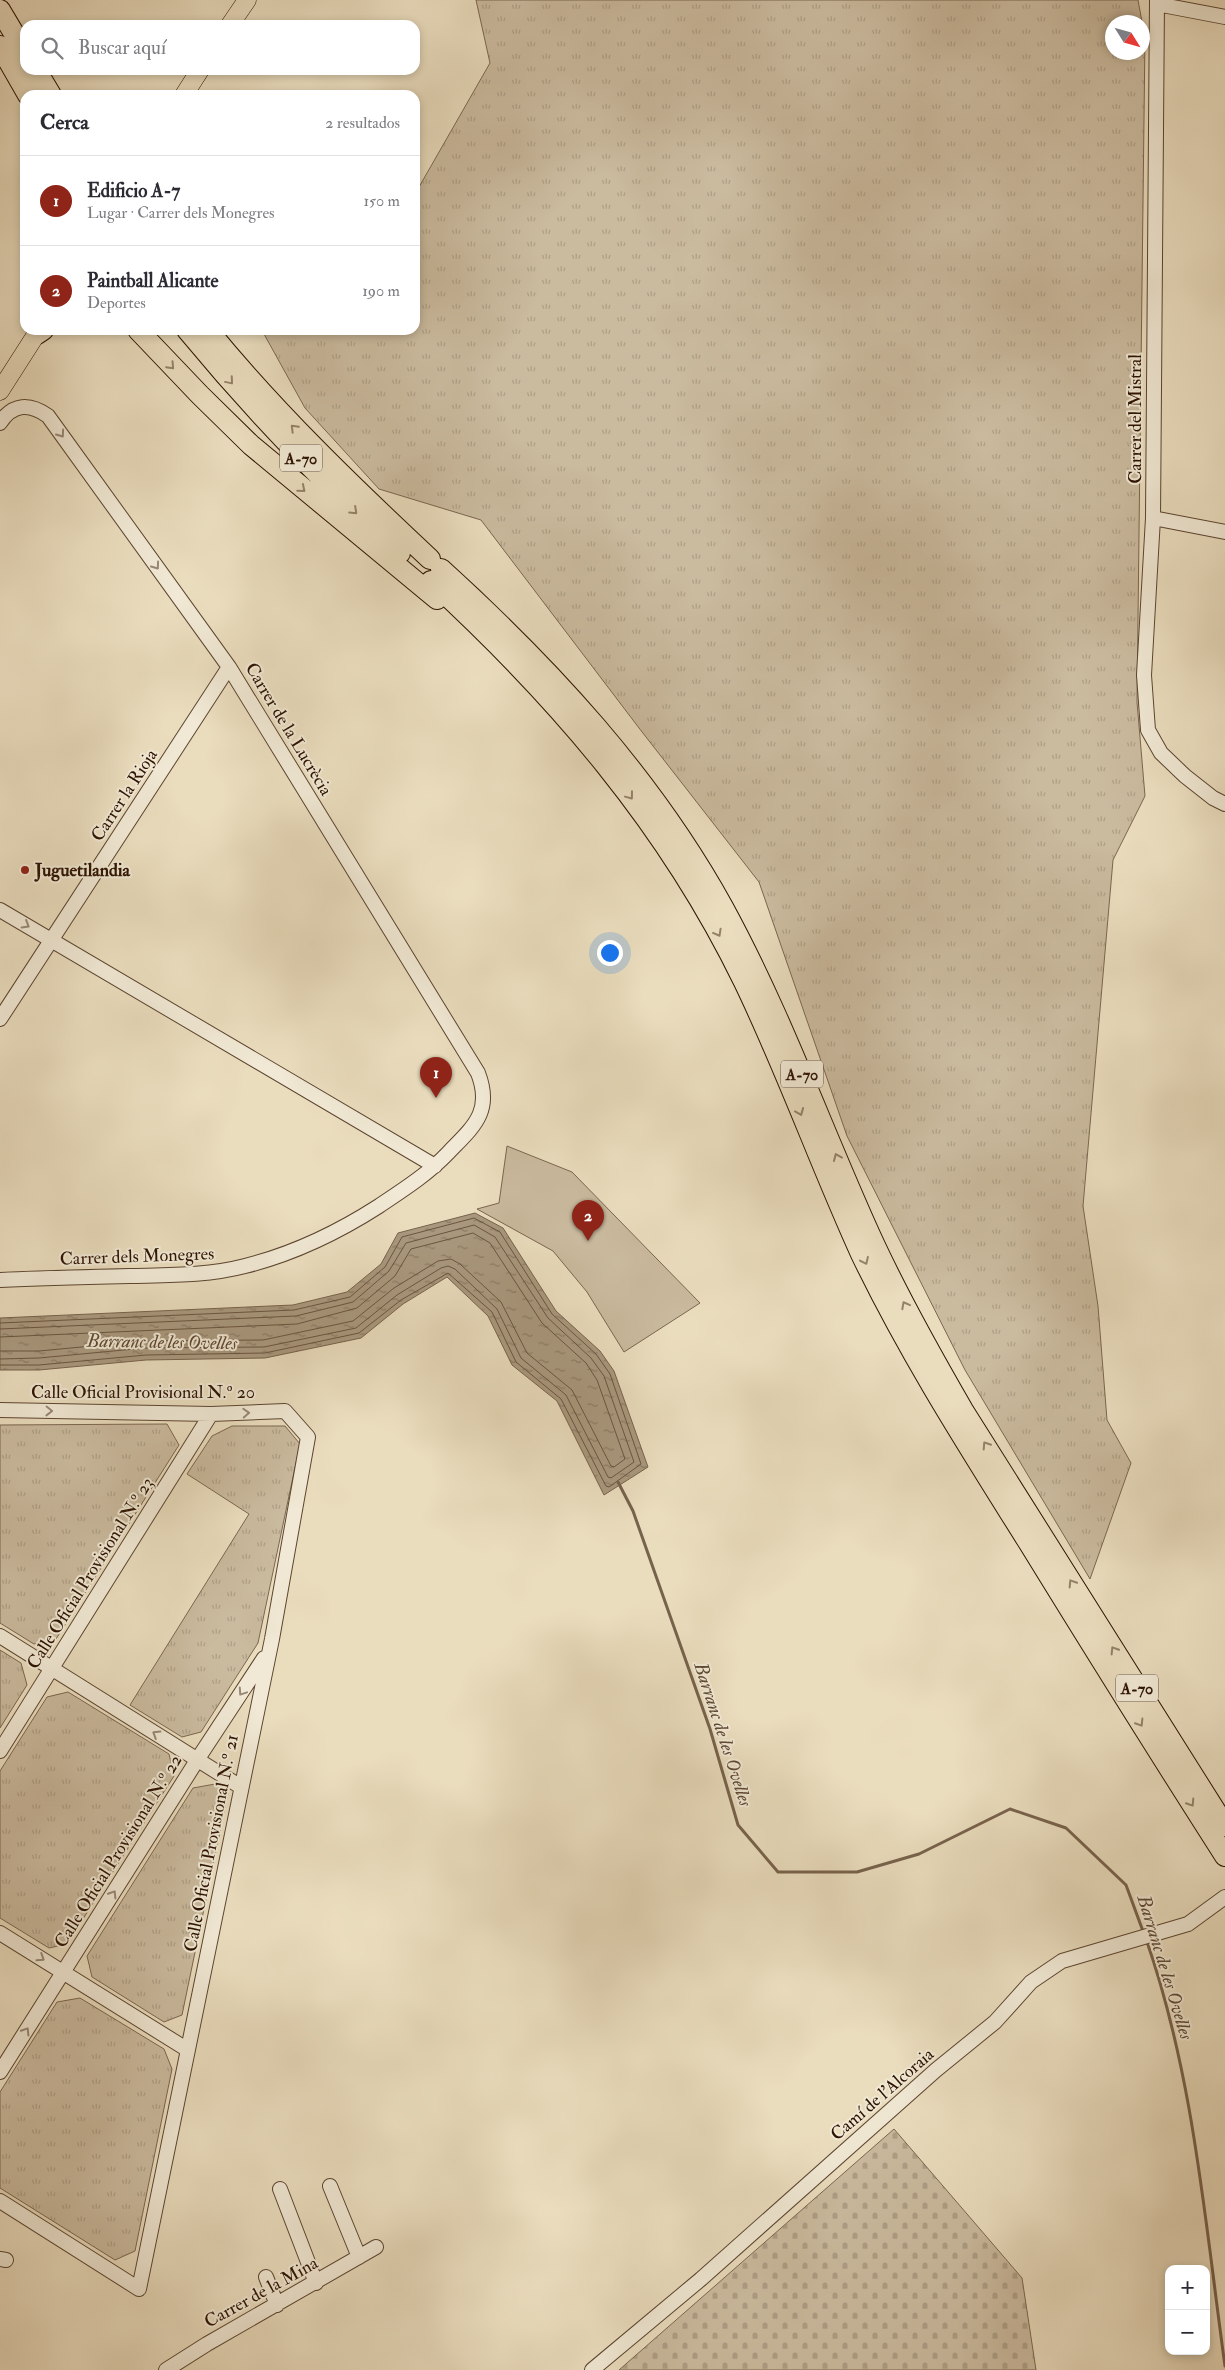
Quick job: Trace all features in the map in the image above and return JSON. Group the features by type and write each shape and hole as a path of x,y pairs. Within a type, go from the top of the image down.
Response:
{"highway":[{"path":"0,10 20,44"},
{"path":"0,46 25,90"},
{"path":"0,61 20,95"},
{"path":"39,75 48,90"},
{"path":"143,335 244,438 325,509 435,598 490,648 583,745 612,772"},
{"name":"A-70","path":"191,335 243,397 310,468 535,657 583,710 628,766 694,859 726,914 765,989 890,1276 963,1410 1092,1631"},
{"name":"A-70","path":"212,335 278,412 342,476 535,682 612,772 668,849 698,898 744,982 825,1175 892,1315 956,1427 1092,1631 1171,1757 1225,1856"},
{"name":"A-70","path":"1171,1757 1225,1826"}],"main road":[{"path":"223,20 236,0"},
{"path":"233,20 247,0"},
{"path":"179,90 189,75"},
{"path":"187,90 197,75"},
{"path":"0,371 32,335"},
{"path":"0,391 34,335"}],"street":[{"path":"1157,2 1225,17"},
{"name":"Carrer del Mistral","path":"1157,2 1153,518 1144,675 1148,730 1161,753 1185,776 1213,798 1225,804"},
{"name":"Carrer de la Lucrècia","path":"0,423 6,415 24,406 36,407 48,416 229,667 478,1073 483,1087 484,1102"},
{"path":"1153,518 1225,532"},
{"name":"Carrer la Rioja","path":"0,1018 229,667"},
{"path":"0,910 435,1166"},
{"name":"Carrer dels Monegres","path":"0,1280 194,1275 245,1266 301,1248 342,1228 389,1199 435,1166 471,1130 480,1116 484,1102"},
{"name":"Calle Oficial Provisional N.º 20","path":"0,1410 211,1414 285,1411"},
{"name":"Calle Oficial Provisional N.º 21","path":"0,2201 139,2289 269,1651 308,1437 285,1411"},
{"name":"Calle Oficial Provisional N.º 23","path":"0,1751 211,1414"},
{"path":"0,1636 241,1788"},
{"name":"Calle Oficial Provisional N.º 22","path":"0,2072 197,1760 269,1651"},
{"name":"Camí de l'Alcoraia","path":"592,2370 701,2279 936,2070 995,2022 1031,1982 1062,1961 1188,1924 1225,1897"},
{"path":"0,1933 188,2050"},
{"path":"330,2186 359,2257"},
{"path":"280,2189 316,2283"},
{"name":"Carrer de la Mina","path":"166,2370 376,2247"},
{"path":"266,2278 277,2304"}],"green space":[{"path":"476,0 1138,0 1141,15 1105,15 1105,60 1145,60 1137,702 1145,796 1113,860 1083,1206 1098,1306 1107,1420 1131,1463 1090,1579 965,1370 847,1136 759,882 481,520 379,489 305,408 265,335 420,335 420,185 490,63"},
{"path":"507,1146 572,1172 700,1303 624,1352 587,1292 553,1251 477,1209 499,1203"},
{"path":"167,1424 179,1445 56,1639 34,1644 0,1623 0,1425"},
{"path":"232,1426 285,1426 300,1444 258,1643 201,1732 182,1737 130,1705 249,1514 187,1474 212,1436"},
{"path":"0,1650 21,1663 27,1685 0,1728"},
{"path":"68,1692 169,1754 174,1776 67,1944 49,1948 0,1918 0,1771 47,1697"},
{"path":"215,1784 228,1793 182,2015 164,2022 92,1977 87,1956 193,1788"},
{"path":"80,1998 164,2049 172,2069 135,2251 115,2260 0,2188 0,2092 57,2002"},
{"path":"894,2129 1022,2278 1036,2370 619,2370"}],"water":[{"path":"475,1213 503,1228 556,1311 600,1351 614,1371 648,1467 604,1495 557,1401 512,1365 488,1316 447,1277 403,1304 361,1338 265,1358 146,1360 39,1370 0,1370 0,1318 293,1305 347,1292 381,1264 398,1233"}],"waterway":[{"name":"Barranc de les Ovelles","path":"618,1482 633,1511 710,1729 738,1825 778,1872 857,1872 919,1854 1010,1809 1066,1828 1126,1885 1144,1934"},
{"name":"Barranc de les Ovelles","path":"1146,1939 1176,2043 1187,2097 1204,2204 1225,2366"}],"place":[{"name":"Juguetilandia","path":"25,870"},
{"name":"Edificio A-7","path":"436,1098"},
{"name":"Paintball Alicante","path":"588,1241"}]}
